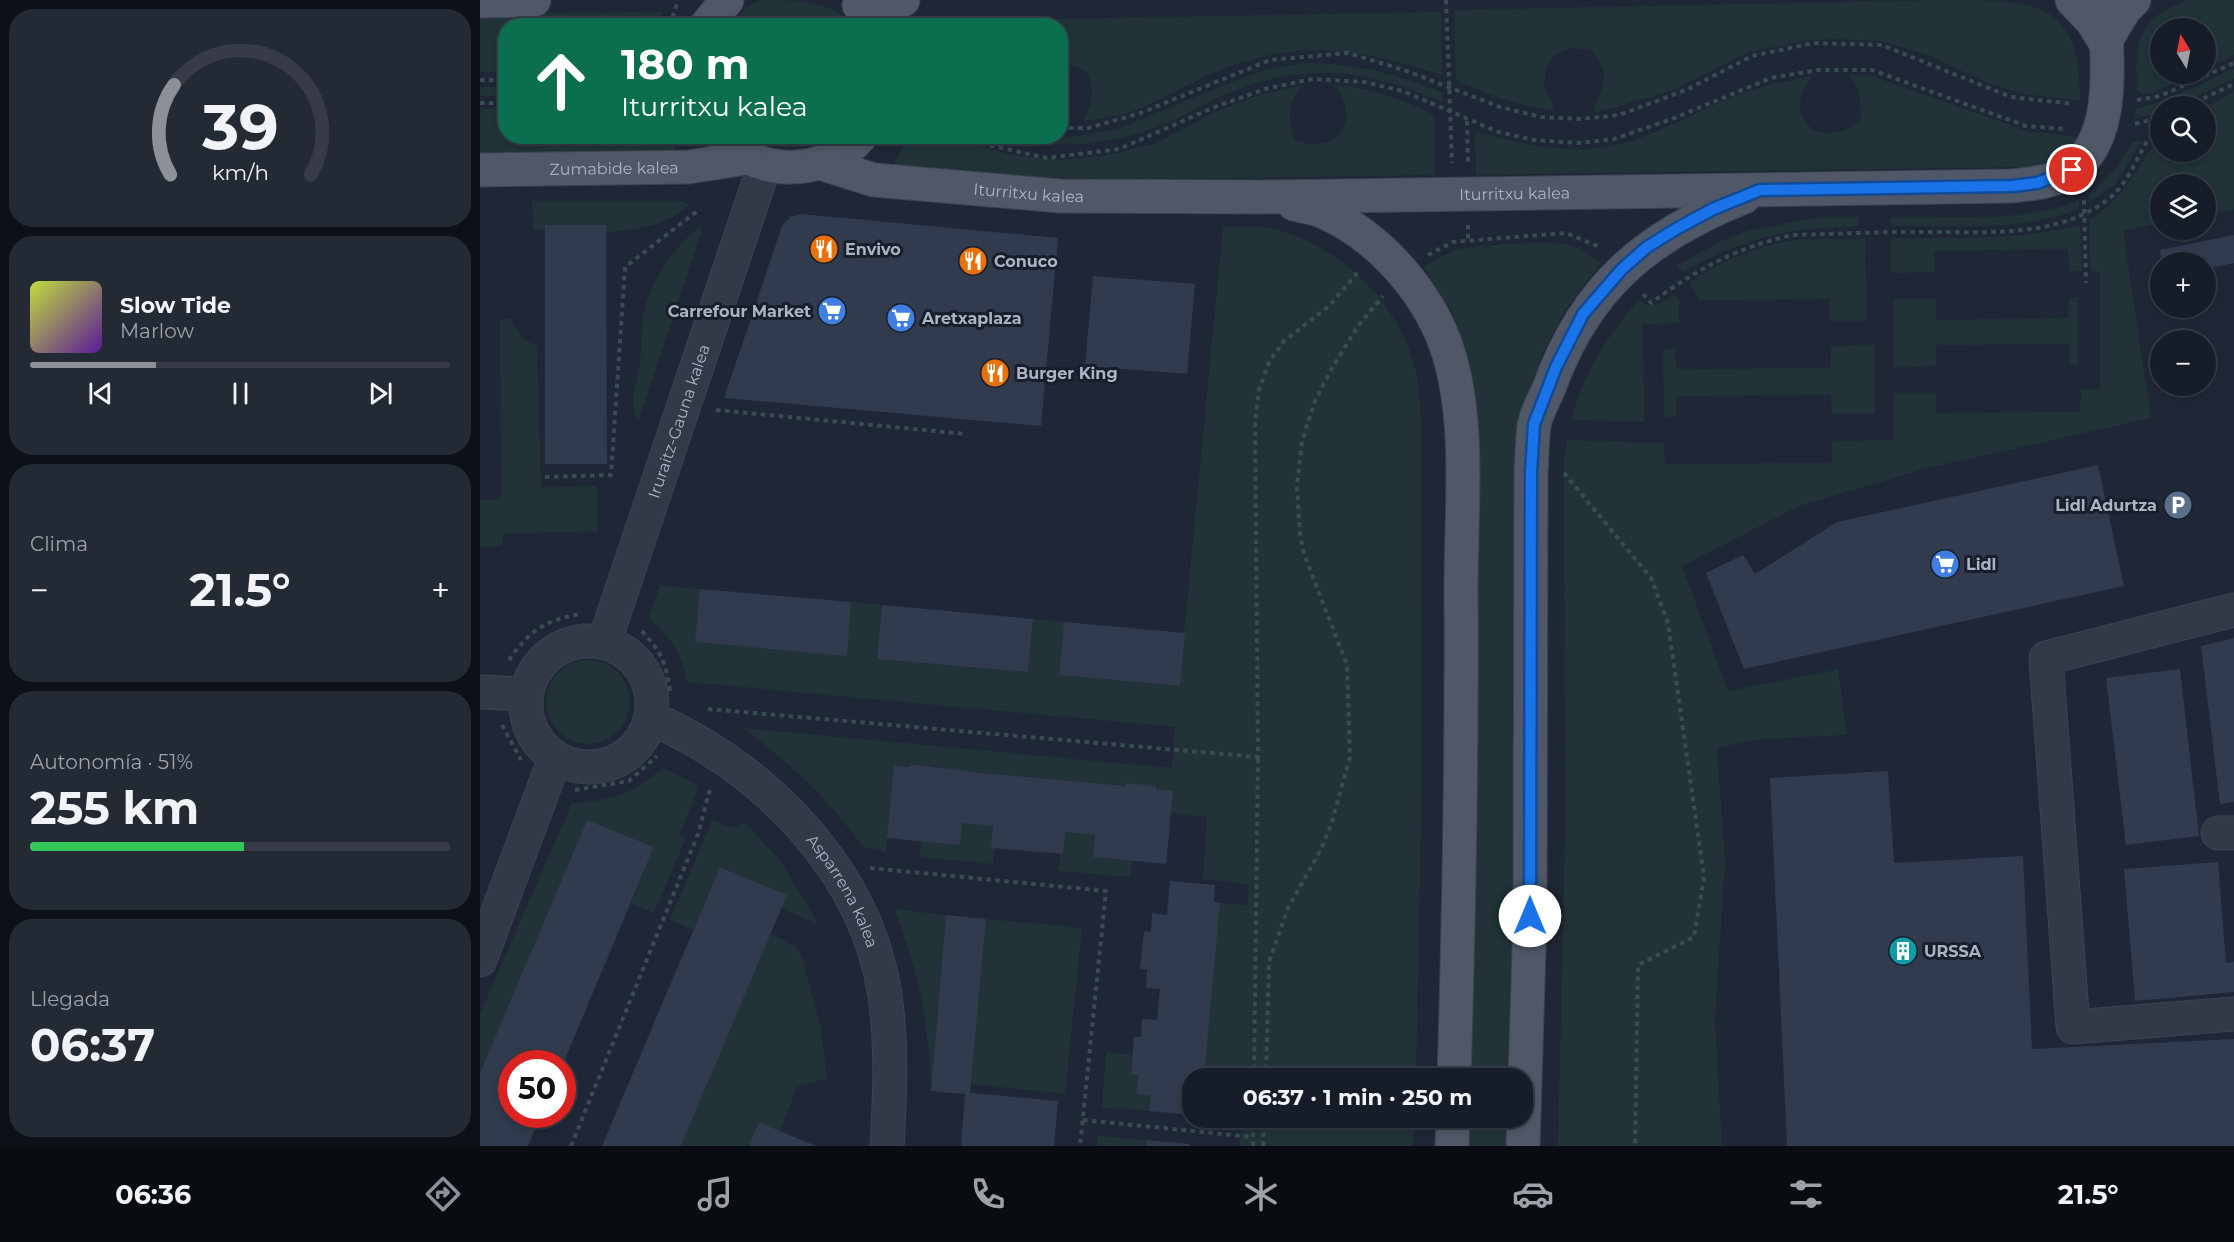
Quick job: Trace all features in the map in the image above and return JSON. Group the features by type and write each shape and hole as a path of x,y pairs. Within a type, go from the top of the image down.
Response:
{"main road":[{"path":"480,1 534,0"},
{"path":"712,18 726,0"},
{"path":"862,10 903,0"},
{"path":"2072,0 2092,21 2105,42 2124,10 2134,0"},
{"name":"Iturritxu kalea","path":"820,163 874,180 969,190 1060,196 1760,190 2012,186 2037,183 2072,170 2086,157 2102,118 2105,0"},
{"path":"732,144 755,161"},
{"path":"820,163 840,154 852,144"},
{"name":"Zumabide kalea","path":"480,170 688,167 755,161 802,167 820,163"},
{"path":"1523,1146 1530,916 1531,472 1534,424 1556,367 1583,314 1622,269 1647,247 1676,229 1713,209 1760,190"},
{"path":"1263,196 1325,212 1357,230 1402,274 1429,308 1450,357 1458,404 1461,452 1462,684 1454,1068"},
{"path":"1452,1146 1453,1128"}],"street":[{"name":"Iruraitz-Gauna kalea","path":"604,643 755,161"},
{"path":"2234,610 2046,658 2073,1027 2234,1014"},
{"path":"584,641 604,643 623,650 638,663 648,680 653,699 665,724 644,737 631,753 614,763 594,768 574,766 555,758 541,746 531,730 526,712 526,694 533,674 546,657 564,646 584,641"},
{"path":"482,692 526,694"},
{"name":"Asparrena kalea","path":"665,724 718,753 755,780 784,808 822,851 844,885 867,931 885,996 889,1056 887,1146"},
{"path":"480,960 555,758"}],"path":[{"path":"1446,0 1452,193"},
{"path":"1068,128 1088,128 1138,114 1270,60 1348,53 1404,70 1500,107 1541,117 1581,119 1619,115 1686,90 1752,56 1814,43 1882,45 2011,97 2076,105 2102,118 2160,96 2234,63"},
{"path":"984,144 1047,158 1119,149 1217,106 1264,89 1313,79 1364,82 1403,91 1498,132 1534,140 1578,143 1614,139 1672,119 1771,78 1818,70 1872,70 2026,126 2102,118 2150,117"},
{"path":"480,80 498,80"},
{"path":"2208,96 2234,84"},
{"path":"480,103 498,103"},
{"path":"1266,1068 1269,962 1288,908 1331,825 1350,757 1347,665 1304,554 1300,534 1297,486 1302,441 1315,401 1332,368 1358,326 1402,274 1453,242 1566,233 1602,247 1651,303 1687,276 1720,259 1760,242 1792,235 2001,231 2059,224 2085,214 2114,195 2131,173 2150,135"},
{"path":"2084,196 2085,283"},
{"path":"545,477 611,475 625,267 700,209"},
{"path":"1254,1068 1258,757 1255,421 1259,390 1269,362 1284,341 1328,307 1362,268"},
{"path":"715,410 966,434"},
{"path":"1559,467 1651,578 1668,623 1704,877 1694,937 1638,965 1635,1146"},
{"path":"588,610 552,619 530,633 502,671 486,680 482,692 484,708 497,714 514,751 525,766 527,784 564,798 570,791 602,788 629,781 672,746 665,724 685,715 677,710 672,700 666,665 638,622"},
{"path":"704,709 1258,757"},
{"path":"571,1146 698,834 711,786"},
{"path":"860,867 1106,891 1080,1146"},
{"path":"1083,1120 1253,1137"},
{"path":"1253,1128 1253,1146"},
{"path":"1263,1146 1264,1128"}],"shaded area":[{"path":"761,0 800,1 824,6 845,18 737,18 747,7"},
{"path":"1942,0 2004,2 2028,5 2047,13 2062,25 2072,43 2078,68 2080,101 2023,94 1990,84 1927,55 1882,41 1841,39 1812,40 1749,52 1671,91 1598,112 1593,109 1601,92 1604,73 1591,50 1571,48 1555,55 1546,68 1544,85 1555,111 1504,100 1456,80 1454,10"},
{"path":"2187,0 2234,0 2234,55 2216,64 2216,18 2154,18 2165,10"},
{"path":"663,12 661,18 498,18 498,72 480,72 480,14"},
{"path":"1441,12 1442,75 1382,58 1354,53 1327,50 1299,51 1242,62 1135,110 1083,121 1091,102 1092,89 1085,70 1068,65 1068,19"},
{"path":"2150,23 2150,84 2172,84 2151,93 2142,94 2137,89 2137,57 2146,28"},
{"path":"1302,63 1320,63 1374,70 1442,92 1442,102 1387,82 1361,76 1309,73 1282,77 1226,94 1164,124 1123,138 1083,144 1062,145 1042,144 1068,144 1068,137 1118,129 1265,70"},
{"path":"2234,69 2234,79 2196,96 2174,96 2201,84 2216,84 2216,77"},
{"path":"1849,74 1872,76 2027,131 2078,137 2056,158 2028,167 1476,175 1475,132 1545,147 1598,148 1646,136 1718,103 1753,90 1813,76 1804,90 1800,104 1802,116 1808,125 1818,131 1830,133 1845,130 1860,121 1861,114 1858,91"},
{"path":"1334,85 1386,95 1434,115 1435,175 1171,179 1035,177 893,165 906,144 972,144 1013,155 1061,160 1102,156 1154,144 1215,112 1261,94 1303,86 1297,92 1291,105 1290,118 1295,140 1309,144 1322,144 1333,140 1341,132 1345,123 1346,111 1343,98"},
{"path":"480,87 498,87 498,96 480,96"},
{"path":"2234,92 2234,209 2216,213 2216,174 2150,174 2150,225 2123,231 2151,418 1924,469 1799,506 1682,566 1728,691 1838,669 1847,735 1762,739 1717,748 1725,862 1715,1018 1722,1146 1558,1146 1565,833 1564,457 1567,440 1664,443 1665,464 1832,463 1832,441 1894,440 1894,393 1936,393 1936,413 2080,412 2081,390 2100,389 2100,272 2090,271 2089,220 2113,202 2122,192 2150,151 2150,162 2216,162 2216,101"},
{"path":"2150,105 2150,115 2134,119 2135,109"},
{"path":"498,108 498,144 672,144 677,155 480,157 480,109"},
{"path":"2142,141 2115,184 2089,203 2088,194 2113,171 2132,142"},
{"path":"767,144 810,144 790,147"},
{"path":"2079,200 2079,209 2033,221 1986,226 1891,226 1891,217 2010,216 2056,208"},
{"path":"532,201 681,201 690,204 671,217 651,226 606,233 605,225 545,225 545,230 533,230"},
{"path":"1821,217 1859,217 1858,226 1810,229 1767,237 1726,250 1683,273 1677,265 1723,240 1751,230"},
{"path":"701,225 702,230 638,422 634,395 646,304 664,266 681,244"},
{"path":"2080,225 2082,271 2069,272 2068,249 1934,251 1935,272 1891,273 1891,238 2009,236"},
{"path":"1223,227 1273,229 1298,237 1322,249 1344,263 1364,281 1396,323 1408,346 1416,371 1421,422 1422,766 1416,1068 1205,1068 1220,903 1248,905 1248,884 1203,879 1207,817 1170,813 1156,786 1127,783 1126,786 941,769 941,766 911,764 910,767 895,766 886,851 864,848 837,814 808,784 744,728 1172,768 1175,727 687,682 674,646 649,618 660,585 700,589 696,642 846,655 851,602 882,605 877,659 1028,672 1033,619 1064,622 1059,675 1179,686"},
{"path":"1803,239 1865,239 1867,321 1830,321 1829,299 1700,300 1689,283 1744,254 1773,244"},
{"path":"1523,243 1565,244 1582,250 1601,263 1565,311 1543,352 1524,406 1513,1068 1470,1068 1474,996 1478,524 1475,415 1468,362 1451,310 1423,267 1448,254 1482,246"},
{"path":"1674,294 1679,300 1679,323 1643,324 1644,422 1571,420 1589,371 1627,313 1639,300 1653,305 1661,303"},
{"path":"2078,297 2078,365 2069,365 2069,344 1936,345 1936,366 1893,367 1893,299 1936,299 1936,320 2068,318 2069,298"},
{"path":"500,319 510,319 523,339 537,346 541,487 597,486 598,531 503,534 502,546 480,547 480,500 501,499"},
{"path":"1875,345 1875,414 1832,414 1831,395 1676,396 1676,417 1664,417 1663,349 1675,349 1676,369 1830,368 1831,346"},
{"path":"580,660 596,660 612,667 623,678 630,694 627,718 618,732 596,744 580,744 564,737 553,726 546,710 546,694 553,678 564,667"},
{"path":"663,768 699,786 680,834 686,838 654,913 631,904 654,847 587,820 480,1073 480,1014 572,803 621,795"},
{"path":"712,820 733,828 745,823 779,859 819,925 781,908 786,895 720,867 693,930 670,920"},
{"path":"962,823 993,826 991,848 995,848 993,864 920,857 921,841 960,845"},
{"path":"1065,832 1095,835 1094,857 1132,861 1131,877 1058,871"},
{"path":"894,909 946,915 931,1091 928,1044 921,998 910,953"},
{"path":"986,919 1082,928 1065,1094 971,1084"},
{"path":"771,933 796,947 802,957 821,1029 827,1078 797,1087 780,1131 759,1122 749,1146 681,1146"},
{"path":"1106,1052 1132,1055 1131,1074 1138,1075 1136,1093 1151,1095 1149,1111 1102,1107"},
{"path":"1241,1128 1414,1128 1413,1146 1240,1146"},
{"path":"1467,1128 1512,1128 1511,1146 1466,1146"},
{"path":"1098,1136 1147,1140 1146,1146 1097,1146"}],"building":[{"name":"Aretxaplaza","path":"801,214 1058,238 1041,426 724,398 782,226 790,217"},
{"path":"545,225 606,225 607,464 545,464"},
{"path":"2234,235 2234,263 2216,267 2216,252 2160,252 2160,250"},
{"path":"1093,276 1195,284 1187,374 1085,366"},
{"name":"Lidl","path":"2098,465 2124,586 1744,669 1706,573 1743,555 1755,574 1837,522"},
{"path":"700,589 851,602 847,656 695,642"},
{"path":"882,605 1033,619 1028,672 877,659"},
{"path":"1064,622 1185,633 1180,686 1059,675"},
{"path":"2234,638 2234,802 2220,804 2201,646"},
{"path":"2180,669 2199,836 2126,845 2106,678"},
{"path":"911,764 1126,786 1126,783 1156,786 1156,789 1173,791 1166,864 1093,857 1095,835 1065,832 1063,854 991,848 993,826 962,823 960,845 887,838 894,766 910,767"},
{"name":"URSSA","path":"1888,771 1894,863 2023,856 2032,1049 2234,1039 2234,1146 1787,1146 1770,778"},
{"path":"587,820 654,847 569,1050 498,1050 498,1128 535,1128 528,1146 480,1146 480,1073"},
{"path":"2218,862 2226,963 2234,962 2234,992 2135,1001 2124,869"},
{"path":"720,867 787,895 681,1146 602,1146"},
{"path":"1170,881 1215,885 1214,902 1220,903 1205,1068 1182,1068 1182,1114 1149,1111 1151,1095 1136,1094 1138,1075 1131,1075 1134,1037 1141,1037 1142,1019 1157,1020 1160,989 1146,988 1147,970 1140,969 1144,931 1151,932 1152,913 1167,915"},
{"path":"946,915 986,919 970,1093 1058,1101 1054,1146 961,1146 965,1094 931,1091"},
{"path":"759,1122 780,1131 816,1146 749,1146"},
{"path":"1147,1140 1189,1144 1189,1146 1146,1146"}],"place":[{"name":"Envivo","path":"824,249"},
{"name":"Conuco","path":"973,261"},
{"name":"Carrefour Market","path":"832,311"},
{"name":"Aretxaplaza","path":"901,318"},
{"name":"Burger King","path":"995,373"},
{"name":"Lidl Adurtza","path":"2178,505"},
{"name":"Lidl","path":"1945,564"},
{"name":"URSSA","path":"1903,951"}],"route":[{"path":"1530,916 1531,472 1534,424 1556,367 1583,314 1622,269 1647,247 1713,209 1760,190 2012,186 2037,183 2072,170"}]}
